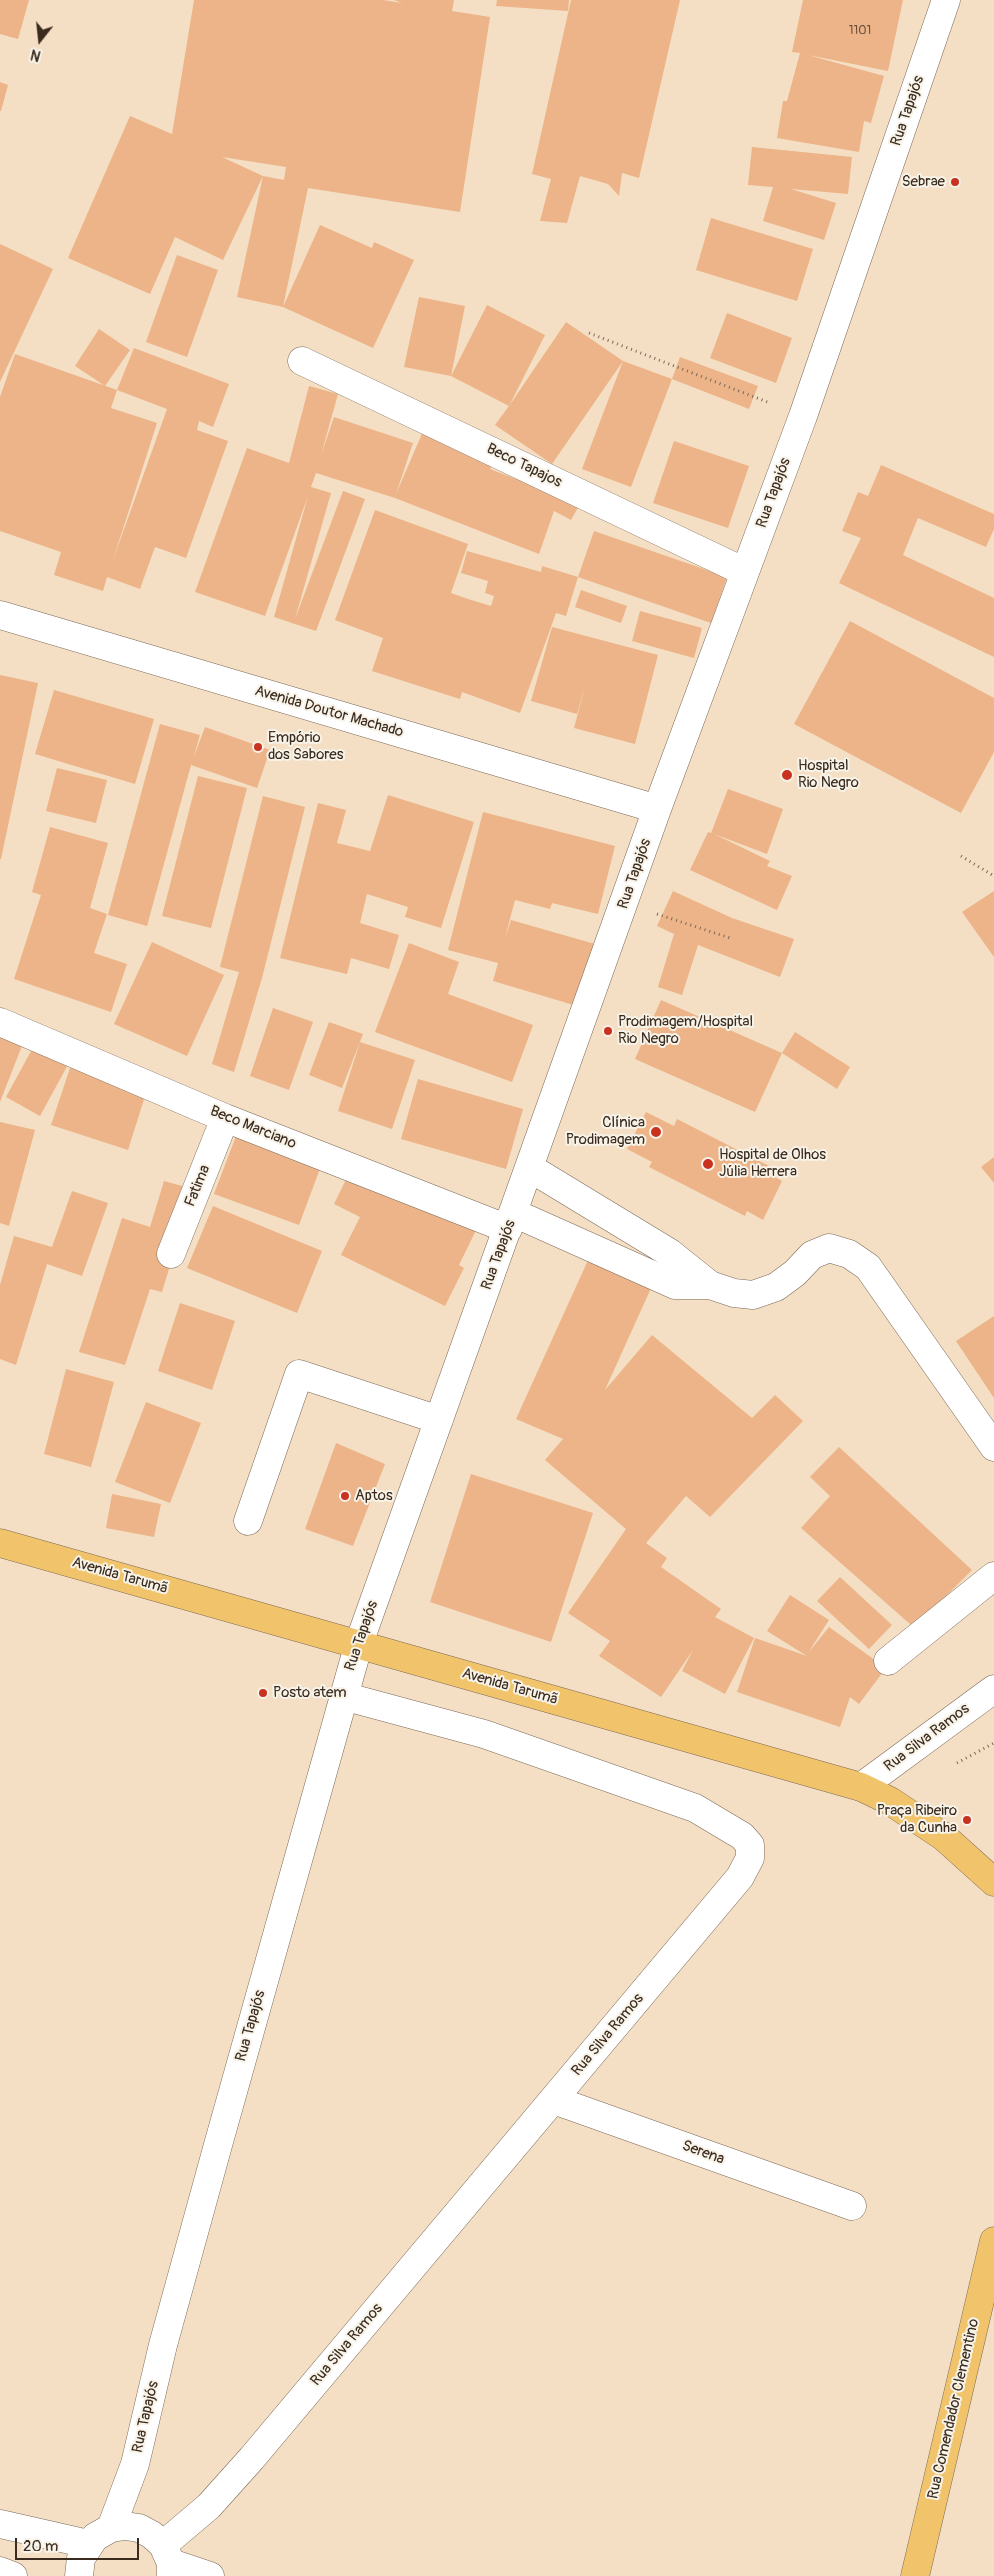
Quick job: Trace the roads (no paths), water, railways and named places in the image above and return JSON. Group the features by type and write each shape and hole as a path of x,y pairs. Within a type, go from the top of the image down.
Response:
{"main road":[{"name":"Avenida Tarumã","path":"0,1543 359,1643 861,1787 890,1801 944,1837 994,1882"},
{"name":"Rua Comendador Clementino","path":"915,2576 994,2241"}],"street":[{"name":"Rua Tapajós","path":"111,2528 135,2464 163,2344 359,1643 657,809 803,416 946,0"},
{"name":"Beco Tapajos","path":"302,361 745,572"},
{"name":"Avenida Doutor Machado","path":"0,615 657,809"},
{"name":"Beco Marciano","path":"0,1022 225,1118 511,1221 675,1285 710,1285"},
{"name":"Fatima","path":"171,1254 225,1118"},
{"path":"530,1168 670,1253 710,1285 734,1293 754,1295 776,1287 812,1255 829,1248 849,1254 868,1268 994,1448"},
{"path":"248,1521 299,1374 439,1420"},
{"path":"888,1660 994,1576"},
{"name":"Rua Silva Ramos","path":"861,1787 994,1689"},
{"name":"Rua Silva Ramos","path":"168,2561 209,2506 252,2458 740,1877 750,1858 750,1845 742,1836 685,1804 484,1734 343,1696"},
{"name":"Serena","path":"554,2100 852,2206"},
{"path":"0,2524 88,2544"},
{"path":"79,2576 81,2558 88,2544 95,2537 111,2528 125,2526 139,2528 152,2535 168,2561 210,2576"},
{"path":"0,2571 13,2576"}],"place":[{"name":"Sebrae","path":"955,182"},
{"name":"Empório dos Sabores","path":"258,747"},
{"name":"Hospital Rio Negro","path":"787,775"},
{"name":"Prodimagem/Hospital Rio Negro","path":"608,1031"},
{"name":"Clínica Prodimagem","path":"656,1132"},
{"name":"Hospital de Olhos Júlia Herrera","path":"708,1164"},
{"name":"Aptos","path":"345,1496"},
{"name":"Posto atem","path":"263,1693"},
{"name":"Praça Ribeiro da Cunha","path":"967,1820"}]}
